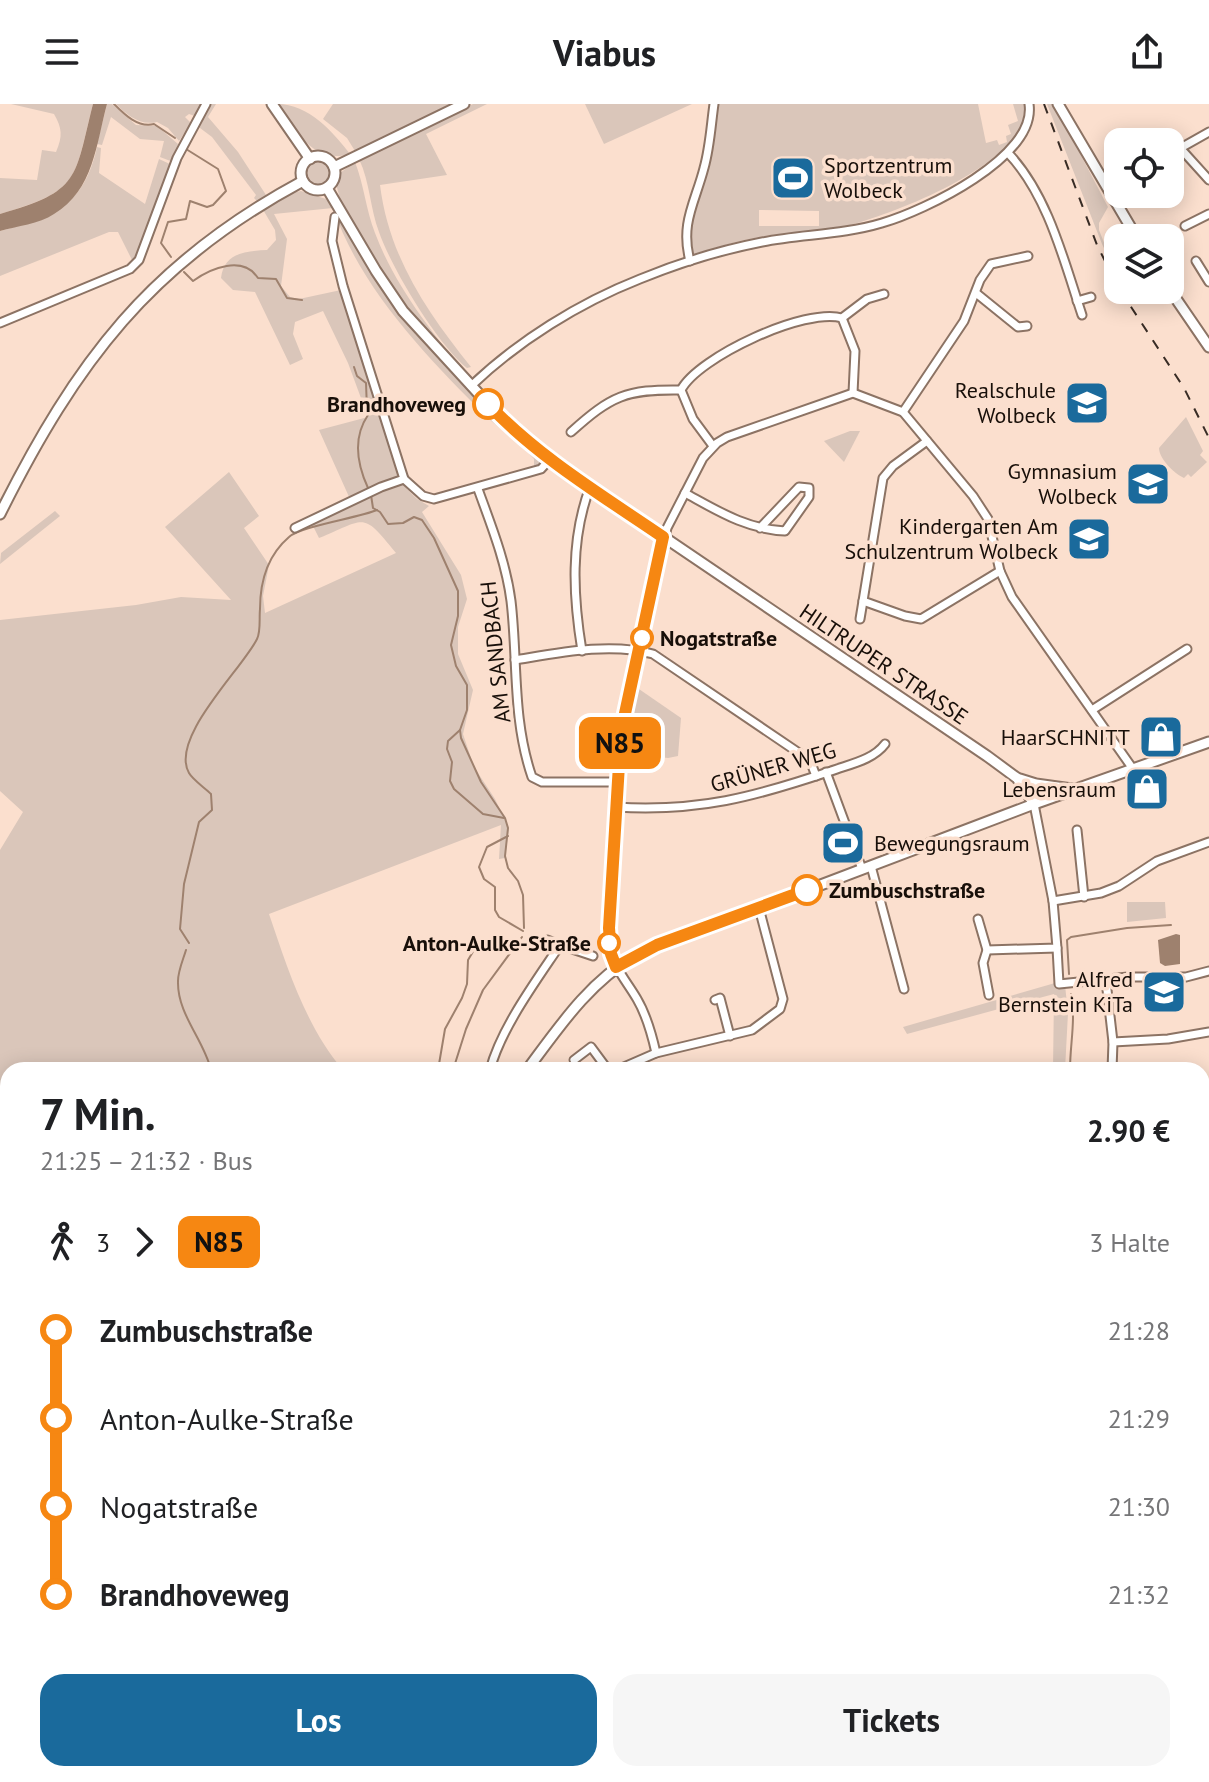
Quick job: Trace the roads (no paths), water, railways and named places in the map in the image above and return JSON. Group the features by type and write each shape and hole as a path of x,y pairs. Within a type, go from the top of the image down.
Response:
{"street":[{"path":"0,323 130,269 139,260 177,158 206,104"},
{"path":"272,104 310,159"},
{"path":"334,167 464,104"},
{"path":"690,261 685,226 705,167 714,104"},
{"path":"471,386 505,356 582,307 639,279 690,261 763,242 834,234 880,224 949,194 1008,153 1024,132 1030,114 1029,104"},
{"path":"1058,104 1104,185"},
{"path":"1184,147 1209,132"},
{"path":"1184,152 1209,180"},
{"path":"1008,153 1024,170 1042,207 1082,315"},
{"path":"310,159 327,159 334,167 335,179 327,188 315,190 303,181 302,170 310,159"},
{"path":"0,514 56,409 103,342 129,312 186,258 220,231 303,181"},
{"name":"HILTRUPER STRASSE","path":"327,188 389,292 507,423 590,487 1017,778 1034,804"},
{"path":"1185,226 1209,214"},
{"path":"335,217 332,241 343,286 404,479 423,496 434,499 541,469 551,458"},
{"path":"903,412 964,321 980,280 991,264 1028,256"},
{"path":"1196,261 1209,282"},
{"path":"976,293 1010,323 1018,327 1027,326"},
{"path":"713,446 693,419 681,390 697,370 749,341 814,318 842,318 867,299 884,294"},
{"path":"1077,301 1091,297"},
{"path":"1180,304 1209,347"},
{"path":"842,318 855,351 853,393"},
{"path":"571,432 597,409 627,394 647,389 681,390"},
{"path":"656,1053 646,1019 616,967 609,943 621,732 663,537 703,458 713,446 727,437 853,393 903,412 973,496 988,519 1000,571 1026,618 1133,769"},
{"path":"860,619 883,478 893,466 927,441"},
{"path":"295,528 404,479"},
{"path":"582,651 575,597 576,547 590,487"},
{"path":"685,493 740,523 760,528 785,531 809,497 809,488 799,487 760,528"},
{"name":"AM SANDBACH","path":"478,489 504,563 510,597 515,699 532,777 542,782 617,782"},
{"path":"863,601 921,619 1000,571"},
{"path":"1092,710 1187,649"},
{"path":"515,660 582,651 639,650 667,662 799,753 811,763 816,776"},
{"path":"533,1062 577,1004 616,967 657,945 1209,742"},
{"name":"GRÜNER WEG","path":"616,807 693,807 780,788 873,756 885,744"},
{"path":"826,772 866,868 904,989"},
{"path":"1017,778 1052,788 1076,789"},
{"path":"1034,804 1053,901 1059,984 1128,977 1186,977 1209,971"},
{"path":"1077,830 1084,897"},
{"path":"1053,901 1084,897 1119,886 1157,861 1209,842"},
{"path":"635,1062 656,1053 752,1030 780,1009 782,1004 759,908"},
{"path":"978,919 987,950 983,963 989,995"},
{"path":"547,940 593,956"},
{"path":"493,1062 526,998 560,945"},
{"path":"987,950 1057,948"},
{"path":"1106,981 1112,1062"},
{"path":"715,1000 720,998 730,1036"},
{"path":"1113,1042 1168,1039 1209,1032"},
{"path":"574,1060 591,1047 602,1062"}],"waterway":[{"path":"114,104 132,120 154,124 175,138"},
{"path":"171,257 161,243 168,222 186,219 190,201 207,207 226,191 218,169 186,149"},
{"path":"184,272 193,281 218,268 236,265 252,271 258,278 276,279 287,298 302,300"},
{"path":"354,367 357,376 366,383 367,410"},
{"path":"368,415 360,432 358,451 368,488"},
{"path":"371,495 373,508 388,524 403,523 414,517 422,520 434,538 458,591 458,616 451,645 456,666 467,685 467,710 460,730 461,738 481,782 505,818 508,828 505,856 523,895 524,928"},
{"path":"189,943 180,929 184,884 199,822 212,810 211,794 189,773 186,758 189,741 210,704 257,639 264,579 282,544 305,529 377,510"},
{"path":"460,730 448,741 447,749 452,762 450,781 454,789 483,814 504,818"},
{"path":"508,836 487,847 479,867 484,879 495,887 495,910 499,917 523,931"},
{"path":"1069,974 1067,940 1071,937 1171,925"},
{"path":"456,1062 483,990 522,937"},
{"path":"439,1062 445,1029 462,998 467,984 468,960 474,950 502,941 519,942"},
{"path":"186,950 179,973 179,993 186,1016 209,1062"},
{"path":"1071,994 1071,1062"}],"railway":[{"path":"1044,104 1104,259"},
{"path":"1129,304 1184,388 1209,438"}],"place":[{"name":"Sportzentrum Wolbeck","path":"793,178"},
{"name":"Realschule Wolbeck","path":"1087,403"},
{"name":"Brandhoveweg","path":"488,404"},
{"name":"Gymnasium Wolbeck","path":"1148,484"},
{"name":"Kindergarten Am Schulzentrum Wolbeck","path":"1089,539"},
{"name":"Nogatstraße","path":"642,638"},
{"name":"HaarSCHNITT","path":"1161,737"},
{"name":"Lebensraum","path":"1147,789"},
{"name":"Bewegungsraum","path":"843,843"},
{"name":"Zumbuschstraße","path":"807,890"},
{"name":"Anton-Aulke-Straße","path":"609,943"},
{"name":"Alfred Bernstein KiTa","path":"1164,992"}]}
